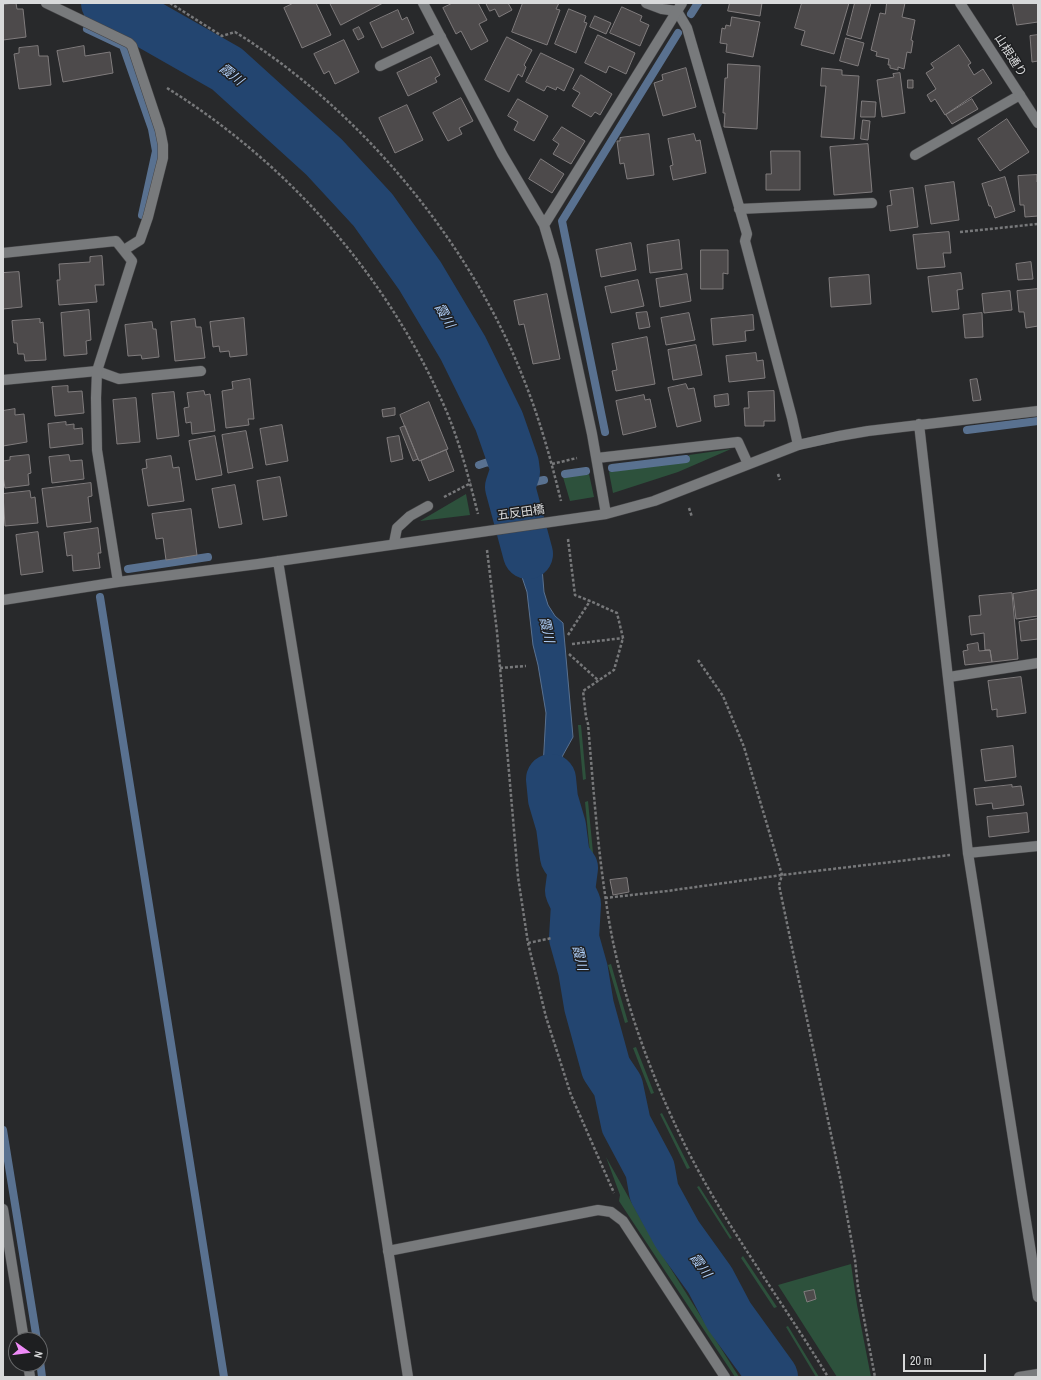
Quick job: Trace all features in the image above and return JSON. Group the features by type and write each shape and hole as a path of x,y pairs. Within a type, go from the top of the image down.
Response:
{"street":[{"path":"46,3 128,42 132,46 160,130 163,145 163,158 148,217 140,240 124,250"},
{"path":"423,3 502,154 544,225 555,262 597,458 606,514"},
{"path":"646,3 662,9 680,7"},
{"name":"山根通り","path":"960,3 1038,123"},
{"path":"544,225 680,7"},
{"path":"680,7 746,234 745,241 798,445"},
{"path":"380,66 441,37"},
{"path":"915,155 1020,95"},
{"path":"739,209 872,203"},
{"path":"3,253 116,241 132,261 97,371 97,450 118,582"},
{"path":"3,380 97,371 119,379 201,371"},
{"name":"五反田橋","path":"3,600 118,582 278,561 394,543 606,514 654,502 798,445 846,434 919,424 1038,411"},
{"path":"919,424 968,853 1038,1297"},
{"path":"597,458 738,442 748,464"},
{"path":"394,543 397,528 410,516 428,506"},
{"path":"278,561 334,904 408,1377"},
{"path":"949,677 1038,662"},
{"path":"968,853 1038,846"},
{"path":"3,1209 23,1332"},
{"path":"388,1251 598,1210 612,1212 623,1221 725,1377"},
{"path":"1019,1377 1038,1374"}],"path":[{"path":"170,3 222,36 235,32 267,53 318,93 370,141 396,171 441,229 462,260 489,305 524,378 538,417 562,505"},
{"path":"141,72 200,111 247,146 284,179 319,214 380,290 411,341 444,406 471,483 479,516"},
{"path":"960,232 1038,224"},
{"path":"552,464 577,458 597,458"},
{"path":"428,506 471,483"},
{"path":"568,537 575,595 617,614 623,638 614,670 583,691 588,724 599,853 605,898 613,941 628,999 642,1043 667,1108 682,1138 708,1187 828,1377"},
{"path":"486,546 500,668 518,877 528,943 546,1018 571,1095 615,1197"},
{"path":"568,635 590,601"},
{"path":"572,644 623,638"},
{"path":"569,654 599,681"},
{"path":"698,660 723,696 744,747 782,875 779,885 841,1182 855,1260 858,1287 875,1377"},
{"path":"500,668 526,666"},
{"path":"605,898 968,853"},
{"path":"528,943 552,938"}],"green space":[{"path":"731,449 678,472 613,493 609,472 689,461 689,455"},
{"path":"589,474 594,497 570,501 563,477"},
{"path":"466,494 470,515 420,521"},
{"path":"578,725 581,725 586,779 583,780"},
{"path":"588,801 594,863 591,863 585,802"},
{"path":"611,964 628,1022 625,1023 608,965"},
{"path":"636,1047 654,1093 651,1094 633,1048"},
{"path":"662,1113 690,1168 687,1169 660,1114"},
{"path":"606,1157 652,1239 739,1377 735,1377 619,1201 620,1195"},
{"path":"699,1186 732,1238 730,1239 697,1187"},
{"path":"743,1256 777,1307 774,1308 741,1258"},
{"path":"851,1264 857,1305 871,1377 837,1377 778,1285"},
{"path":"788,1326 819,1377 816,1377 786,1327"}],"water":[{"path":"510,487 525,520 537,541 542,568 544,592 548,605 555,616 563,623 573,737 557,770 557,789 568,833 564,847 559,839 553,834 547,812 543,768 546,713 533,645 527,592 521,574 521,560 512,534 508,497"}],"pier":[{"path":"521,505 526,519 535,534 511,538 507,506"}],"building":[{"path":"16,3 17,9 23,9 26,37 3,40 3,5"},
{"path":"294,3 316,3 331,35 302,48 284,8"},
{"path":"330,3 383,3 341,25"},
{"path":"453,3 478,3 487,20 479,24 488,41 471,50 461,31 456,34 443,8"},
{"path":"486,3 508,3 512,10 499,17 495,9 490,11"},
{"path":"523,3 559,3 556,9 560,10 547,45 512,32"},
{"path":"730,3 762,3 760,16 728,11"},
{"path":"802,3 849,3 834,54 801,45 805,31 795,28"},
{"path":"855,3 871,3 861,39 847,35"},
{"path":"887,3 905,3 902,17 915,20 911,40 913,41 911,53 907,52 904,69 898,67 898,70 890,68 890,65 888,65 889,59 876,56 877,52 871,50 880,13 885,14"},
{"path":"1013,3 1038,3 1038,22 1017,25"},
{"path":"622,7 642,16 640,21 649,25 640,46 610,33"},
{"path":"569,9 586,16 584,22 587,23 576,53 555,44"},
{"path":"398,10 402,20 407,17 414,33 382,48 370,23"},
{"path":"595,16 611,23 606,34 590,27"},
{"path":"732,17 760,22 753,57 726,52 727,44 720,43 722,28 725,29 726,25 730,26"},
{"path":"359,27 364,37 358,40 353,30"},
{"path":"598,35 635,53 626,74 609,66 606,73 585,63"},
{"path":"1038,35 1038,61 1032,62 1030,36"},
{"path":"507,37 532,50 524,65 526,67 522,77 518,74 509,92 485,80"},
{"path":"846,38 864,43 858,66 840,61"},
{"path":"344,40 359,72 335,84 329,71 324,74 314,54"},
{"path":"959,45 971,63 968,65 974,75 983,69 992,83 945,115 935,99 931,102 927,95 936,89 926,73 934,68 931,64"},
{"path":"38,46 39,56 48,56 51,85 19,89 14,54 19,53 19,48"},
{"path":"84,46 85,56 110,52 113,73 63,82 57,51"},
{"path":"541,53 574,69 564,91 557,87 556,90 547,86 544,91 526,82"},
{"path":"431,57 440,75 435,78 437,82 408,96 397,73"},
{"path":"728,64 760,66 757,129 724,127 725,113 723,113 725,78 727,78"},
{"path":"686,68 696,107 663,116 654,83 663,80 662,75"},
{"path":"822,68 842,70 842,75 859,76 854,139 821,137 826,86 821,86"},
{"path":"900,73 905,113 882,117 877,80 894,77 893,74"},
{"path":"581,75 612,94 600,115 595,112 591,117 572,106 580,93 573,89"},
{"path":"908,80 913,80 913,88 908,88"},
{"path":"461,98 473,121 459,128 462,134 448,141 433,113"},
{"path":"518,99 548,116 534,141 514,130 518,122 508,116"},
{"path":"972,99 978,109 952,124 946,115"},
{"path":"862,101 876,102 875,117 861,117"},
{"path":"407,105 423,140 395,153 379,118"},
{"path":"1007,119 1029,152 1000,171 978,139"},
{"path":"863,120 870,121 868,140 861,139"},
{"path":"562,127 585,141 571,164 553,154 559,144 553,140"},
{"path":"649,134 654,175 627,179 624,163 620,164 617,141 620,141 620,138"},
{"path":"694,134 696,141 700,140 706,173 673,180 670,166 673,165 668,139"},
{"path":"868,144 872,192 834,195 830,147"},
{"path":"771,151 800,151 800,190 766,190 766,174 771,174"},
{"path":"541,159 564,174 552,193 529,179"},
{"path":"1037,175 1038,216 1025,217 1024,205 1020,205 1018,176"},
{"path":"1005,177 1015,211 995,218 991,206 989,206 982,184"},
{"path":"954,182 959,220 931,224 925,186"},
{"path":"913,188 918,227 890,231 887,206 892,205 890,191"},
{"path":"949,232 951,253 943,253 945,267 917,269 913,235"},
{"path":"679,240 682,269 650,273 647,245"},
{"path":"631,243 636,270 601,277 596,250"},
{"path":"701,250 728,250 728,274 723,273 723,289 701,289"},
{"path":"102,256 104,285 95,285 97,302 59,305 57,280 60,280 59,264 90,262 90,257"},
{"path":"1031,262 1033,279 1018,280 1016,264"},
{"path":"19,272 22,307 3,309 3,273"},
{"path":"961,273 963,289 957,290 959,309 932,312 928,277"},
{"path":"687,274 691,301 660,307 656,279"},
{"path":"869,275 871,304 831,307 829,278"},
{"path":"638,280 644,306 611,313 605,287"},
{"path":"1038,289 1038,326 1026,328 1024,312 1019,312 1017,291"},
{"path":"1010,291 1012,310 984,313 982,294"},
{"path":"547,294 560,359 533,364 524,324 519,325 514,301"},
{"path":"89,310 91,340 86,341 87,354 64,356 61,313"},
{"path":"647,312 650,327 639,329 636,313"},
{"path":"689,313 695,340 666,345 661,318"},
{"path":"982,313 983,337 965,338 963,315"},
{"path":"753,315 754,330 745,331 746,341 713,345 711,319"},
{"path":"244,318 247,355 230,357 229,351 220,352 219,346 213,347 210,322"},
{"path":"40,319 40,323 43,322 46,360 25,361 24,354 18,354 17,343 14,343 12,321"},
{"path":"195,319 196,327 201,327 205,358 175,361 171,322"},
{"path":"152,322 153,329 156,329 159,357 142,359 141,355 128,356 125,325"},
{"path":"647,337 655,384 616,391 612,371 617,370 612,344"},
{"path":"696,345 702,375 673,380 668,350"},
{"path":"756,353 757,361 763,360 765,378 729,382 726,356"},
{"path":"250,379 254,419 248,419 249,425 226,428 222,391 233,389 232,382"},
{"path":"977,379 981,400 973,401 970,380"},
{"path":"686,384 688,389 694,388 701,421 677,427 668,388"},
{"path":"68,386 68,392 82,391 84,413 55,416 52,387"},
{"path":"204,391 205,395 210,394 215,431 192,434 191,422 186,423 184,408 189,407 187,393"},
{"path":"774,391 775,421 764,421 764,426 745,426 744,408 749,408 748,392"},
{"path":"174,392 179,436 157,439 152,394"},
{"path":"728,394 729,405 715,407 714,396"},
{"path":"644,395 645,400 650,399 656,427 623,435 616,401"},
{"path":"136,398 140,442 117,444 113,400"},
{"path":"429,402 448,449 419,461 400,415"},
{"path":"395,408 395,415 383,417 382,410"},
{"path":"15,409 15,415 24,414 27,442 3,446 3,411"},
{"path":"66,422 66,425 74,424 74,429 82,428 83,444 50,448 48,424"},
{"path":"282,425 288,461 266,465 260,429"},
{"path":"405,426 418,459 413,461 400,428"},
{"path":"246,431 253,468 228,473 222,435"},
{"path":"215,436 222,475 196,480 189,441"},
{"path":"399,436 403,459 391,462 387,438"},
{"path":"446,450 454,471 429,481 421,461"},
{"path":"29,455 31,473 28,474 29,485 5,488 3,461 10,460 10,457"},
{"path":"69,455 70,461 82,460 84,479 52,483 49,457"},
{"path":"171,456 173,468 179,467 184,501 148,506 142,469 147,468 146,460"},
{"path":"280,477 287,516 263,520 257,481"},
{"path":"91,483 92,496 88,497 91,522 47,527 42,489"},
{"path":"235,485 242,524 219,528 212,489"},
{"path":"30,491 31,498 35,497 38,523 5,526 3,494"},
{"path":"191,509 197,555 166,560 163,538 156,539 152,514"},
{"path":"98,528 101,553 98,553 100,568 73,571 72,555 67,556 64,533"},
{"path":"38,532 43,572 21,575 16,535"},
{"path":"1038,590 1038,616 1016,619 1013,594"},
{"path":"1012,593 1018,659 992,662 990,650 985,650 984,633 971,635 969,616 981,615 979,596"},
{"path":"1038,619 1038,639 1021,641 1019,622"},
{"path":"978,643 979,651 990,650 992,662 965,665 963,651 968,650 967,645"},
{"path":"1021,677 1026,713 997,717 997,709 992,710 988,681"},
{"path":"1013,746 1016,777 985,781 981,750"},
{"path":"1012,785 1012,787 1021,786 1024,805 993,809 992,803 976,805 974,789"},
{"path":"1027,813 1029,832 989,837 987,817"},
{"path":"627,878 629,892 613,895 610,880"},
{"path":"814,1290 816,1299 807,1302 804,1292"}],"waterway":[{"path":"87,18 95,3"},
{"name":"霞川","path":"106,3 148,24 227,69 324,157 373,210 420,276 463,348 499,421 514,464 515,472 510,487 528,554"},
{"path":"148,24 149,3"},
{"path":"691,14 698,3"},
{"path":"87,29 123,46 152,129 156,151 142,215"},
{"path":"605,432 562,221 678,33"},
{"path":"967,430 1038,421"},
{"path":"612,468 686,459"},
{"path":"479,465 488,462 498,467 503,483 510,487 544,480"},
{"path":"565,474 586,471"},
{"path":"128,569 208,557"},
{"path":"100,597 224,1377"},
{"name":"霞川","path":"551,779 553,799 561,826 565,857 573,868 570,891 576,904 574,938 583,970 589,1006 606,1068 618,1086 626,1124 650,1169 654,1192 677,1234 710,1280 729,1316 773,1377"},
{"path":"3,1130 36,1332"},
{"path":"41,1372 42,1377"}]}
